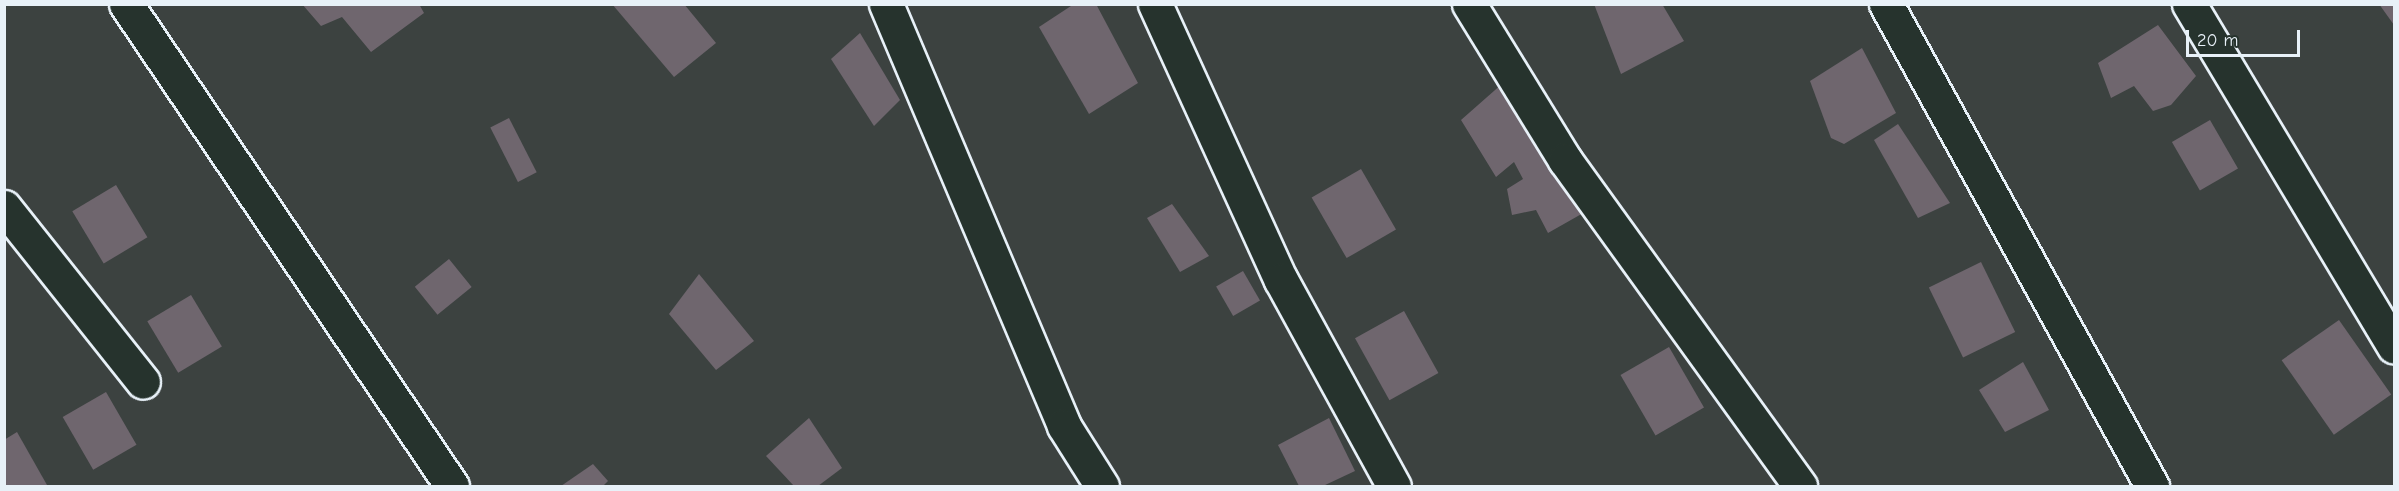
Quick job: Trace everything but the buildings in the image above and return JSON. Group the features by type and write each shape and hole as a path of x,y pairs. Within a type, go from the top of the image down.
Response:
{"street":[{"path":"126,4 452,486"},
{"path":"886,4 1064,426 1102,486"},
{"path":"1155,4 1281,280 1394,486"},
{"path":"1469,4 1565,160 1800,486"},
{"path":"1886,4 2152,486"},
{"path":"2189,4 2394,346"},
{"path":"4,207 143,382"}]}
